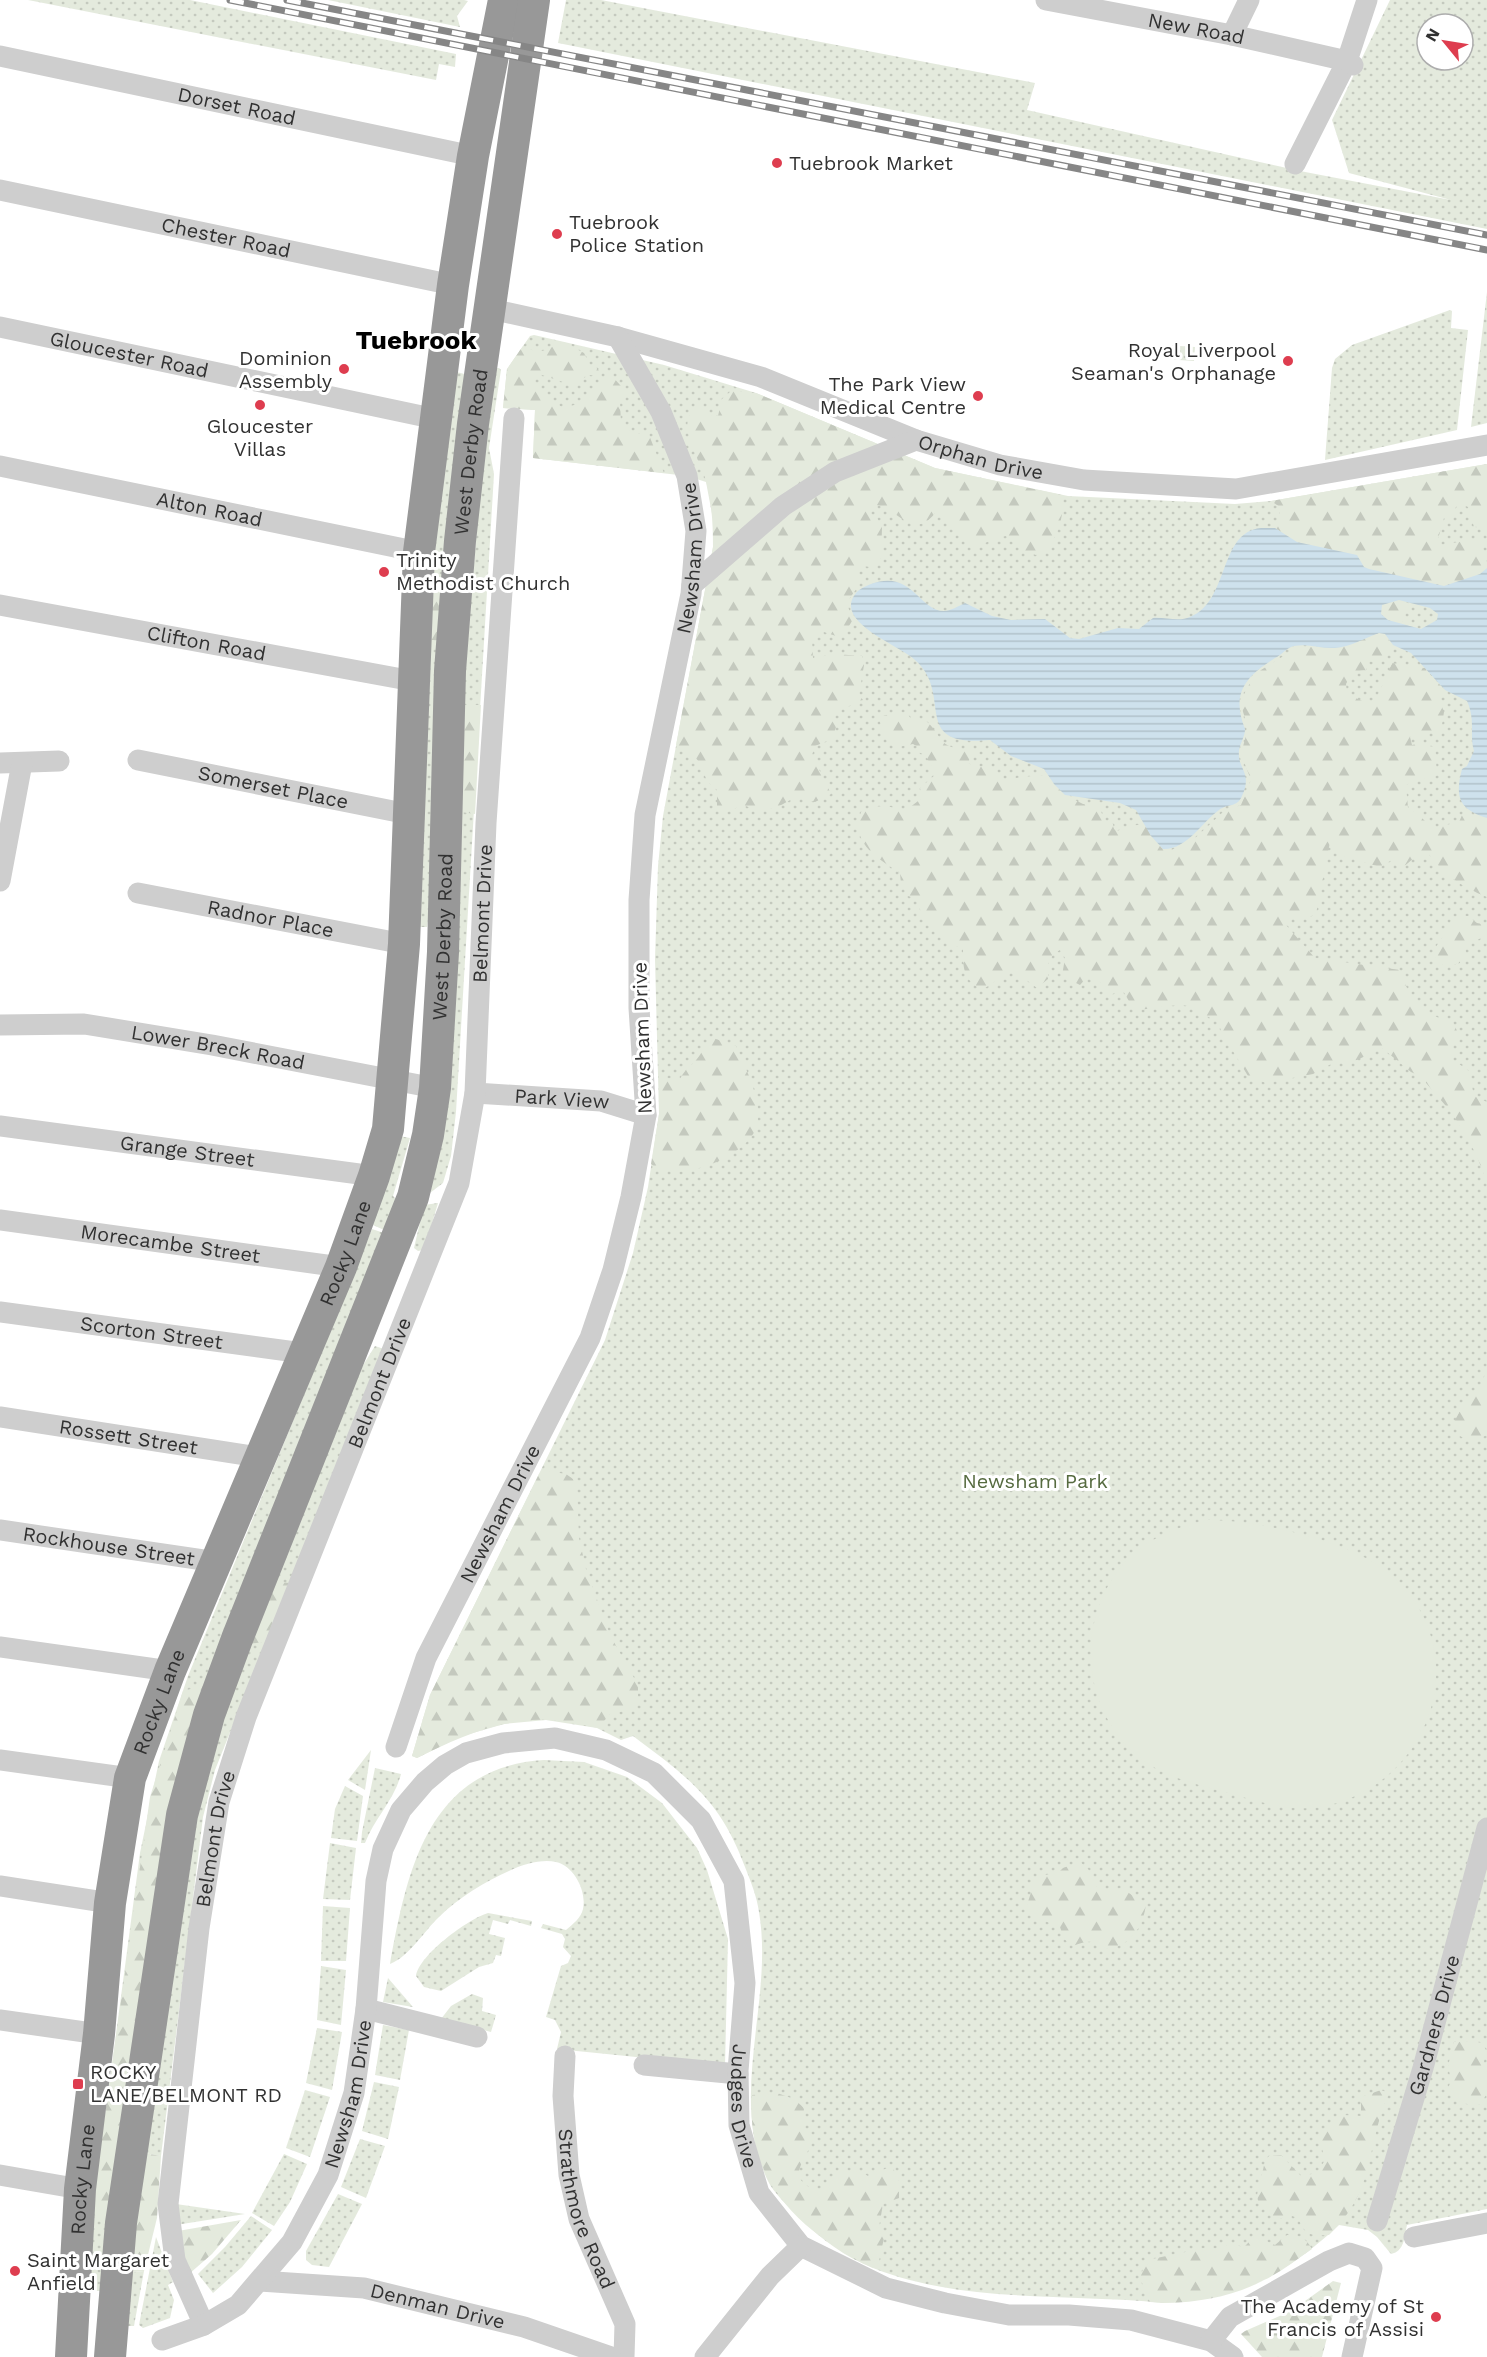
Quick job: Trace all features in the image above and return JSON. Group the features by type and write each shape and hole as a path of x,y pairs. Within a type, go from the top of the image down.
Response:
{"highway":[{"name":"West Derby Road","path":"393,1082 404,944 419,552 453,285 473,156 504,0"},
{"name":"West Derby Road","path":"435,1088 443,952 450,671 472,424 491,309 534,0"},
{"path":"453,285 491,309"},
{"name":"Rocky Lane","path":"71,2357 80,2189 99,2034 110,1903 130,1778 170,1671 340,1267 374,1176 388,1130 393,1082"},
{"path":"110,2357 121,2223 182,1815 209,1715 233,1650 413,1197 428,1135 435,1088"}],"street":[{"name":"New Road","path":"1046,0 1083,4 1232,35 1350,63"},
{"path":"1232,35 1249,0"},
{"path":"1296,164 1350,63 1367,0"},
{"name":"Dorset Road","path":"0,56 473,156"},
{"name":"Chester Road","path":"0,190 453,285"},
{"name":"Orphan Drive","path":"491,309 618,337 761,377 916,440 1000,465 1084,480 1236,489 1487,445"},
{"name":"Gloucester Road","path":"0,327 436,419"},
{"name":"Newsham Drive","path":"396,1747 426,1658 590,1338 613,1270 631,1197 646,1115 639,1008 639,924 645,815 692,585 696,531 687,476 661,412 618,337"},
{"name":"Belmont Drive","path":"204,2325 175,2260 168,2204 199,1928 219,1802 246,1718 459,1183 475,1093 486,823 513,418"},
{"path":"692,585 783,506 835,472 916,440"},
{"name":"Alton Road","path":"0,466 419,552"},
{"name":"Clifton Road","path":"0,605 413,681"},
{"name":"Somerset Place","path":"138,760 408,814"},
{"path":"0,764 59,761"},
{"path":"0,881 22,763"},
{"name":"Radnor Place","path":"138,893 404,944"},
{"name":"Lower Breck Road","path":"0,1025 36,1022 84,1024 212,1045 393,1082 435,1088"},
{"name":"Park View","path":"475,1093 601,1101 646,1115"},
{"name":"Grange Street","path":"0,1126 374,1176"},
{"name":"Morecambe Street","path":"0,1220 340,1267"},
{"name":"Scorton Street","path":"0,1312 303,1353"},
{"name":"Rossett Street","path":"0,1417 259,1457"},
{"name":"Rockhouse Street","path":"0,1530 217,1562"},
{"path":"0,1647 170,1671"},
{"name":"Judges Drive","path":"425,1782 445,1765 466,1753 503,1743 555,1738 606,1750 654,1773 701,1820 734,1881 746,1983 738,2074 739,2125 759,2193 801,2246 886,2288 945,2303 1009,2314 1069,2315 1131,2320 1211,2341 1233,2357"},
{"path":"0,1760 130,1778"},
{"name":"Newsham Drive","path":"162,2340 204,2325 238,2305 293,2240 328,2175 354,2093 366,2009 376,1881 383,1849 401,1810 425,1782"},
{"name":"Gardners Drive","path":"1377,2221 1420,2079 1487,1828"},
{"path":"0,1886 110,1903"},
{"path":"366,2009 477,2037"},
{"path":"0,2020 99,2034"},
{"name":"Strathmore Road","path":"565,2056 563,2096 569,2175 579,2219 625,2324 624,2357"},
{"path":"644,2065 738,2074"},
{"path":"0,2175 80,2189"},
{"path":"1414,2237 1487,2223"},
{"path":"705,2357 770,2276 801,2246"},
{"path":"1211,2341 1230,2317 1329,2261 1350,2253 1365,2258 1372,2268 1352,2357"},
{"name":"Denman Drive","path":"260,2281 364,2288 524,2327 610,2357"}],"green space":[{"path":"28,0 190,0 456,54 455,67 439,64 436,80"},
{"path":"328,0 468,1 457,16 460,27"},
{"path":"566,0 601,0 1035,83 1027,110 1300,171 1451,200 1349,173 1332,120 1390,0 1487,0 1487,229 558,43"},
{"path":"1487,292 1487,423 1471,427"},
{"path":"1452,311 1451,328 1468,330 1457,430 1325,460 1332,368 1335,359 1352,345"},
{"name":"Newsham Park","path":"534,335 664,365 756,393 935,468 1068,496 1235,504 1271,501 1487,464 1487,2209 1407,2225 1401,2247 1391,2254 1368,2230 1339,2225 1300,2257 1258,2281 1237,2290 1189,2301 1163,2303 979,2292 908,2279 863,2264 843,2253 816,2233 782,2200 767,2179 756,2147 751,2115 751,2081 761,1979 762,1945 758,1906 736,1844 714,1807 701,1792 670,1764 633,1736 621,1740 597,1728 546,1720 504,1724 459,1737 417,1758 412,1756 430,1695 605,1340 633,1253 648,1187 659,1114 655,959 658,866 663,816 713,547 713,519 706,482 687,476 533,458 535,410 503,408 507,369 530,336"},
{"path":"564,342 584,353 590,365 595,366 599,371 598,376 589,375 572,385 539,374 534,381 544,395 563,408 585,402 605,378 612,376 628,394 620,401 621,424 632,433 649,435 664,473 533,458 535,410 503,408 507,369 523,346 540,351"},
{"path":"1165,345 1195,347 1194,361 1164,359"},
{"path":"490,368 501,370 489,448 494,474 456,1112 451,1156 443,1183 422,1199"},
{"path":"453,371 468,375 433,895 427,927 419,927 426,640"},
{"path":"731,391 756,393 935,468 1062,495 1060,502 1063,507 1056,536 1048,547 1036,555 1021,550 1006,536 972,547 946,520 935,513 927,521 912,524 891,511 875,505 869,514 870,518 877,518 882,528 881,558 870,567 863,566 858,570 857,588 847,602 852,621 846,631 836,636 821,631 812,639 813,658 835,654 862,656 864,665 859,695 863,700 847,707 833,709 836,727 832,739 815,746 812,755 831,794 815,802 795,797 770,809 750,808 743,805 727,812 717,806 717,790 707,780 697,759 676,745 713,547 712,514 708,489 689,438 688,420 693,409 699,404 712,416 718,416 722,399"},
{"path":"1487,464 1487,528 1474,527 1468,507 1459,503 1448,518 1444,518 1436,546 1480,538 1487,563 1476,575 1463,582 1432,584 1369,569 1362,563 1324,548 1297,542 1275,528 1280,518 1280,507 1271,501"},
{"path":"433,585 445,586 437,640 426,640"},
{"path":"1399,600 1409,603 1402,624 1388,620 1381,614 1382,605"},
{"path":"1379,633 1385,634 1393,645 1390,653 1384,659 1369,661 1366,670 1352,672 1346,684 1347,694 1373,706 1392,663 1424,668 1445,690 1439,699 1444,712 1441,731 1429,732 1420,739 1410,737 1412,745 1435,747 1437,775 1429,780 1422,778 1406,785 1408,808 1432,828 1459,822 1463,813 1487,818 1487,897 1454,880 1428,853 1427,858 1414,858 1402,868 1392,860 1380,867 1340,855 1330,842 1316,914 1307,918 1286,917 1286,925 1315,958 1400,970 1410,992 1420,1004 1439,1018 1451,1021 1459,1041 1452,1047 1452,1059 1469,1071 1474,1096 1487,1102 1487,1182 1476,1154 1452,1113 1420,1076 1411,1072 1382,1048 1357,1060 1333,1063 1313,1074 1266,1083 1248,1076 1222,1033 1217,1020 1186,1006 1134,1010 1122,989 1109,996 1100,982 1087,977 1080,985 1062,976 1065,958 1060,950 1053,954 1048,964 1048,979 1037,988 1013,970 981,989 967,976 963,946 953,947 925,921 918,899 908,896 901,884 900,873 868,848 859,832 861,812 883,806 905,811 922,798 920,788 936,774 925,755 918,752 918,747 913,744 898,747 887,741 880,722 883,716 897,712 907,713 911,719 925,720 946,744 970,750 972,754 968,763 976,767 985,767 1001,780 1040,775 1051,779 1065,795 1083,804 1099,805 1104,820 1113,824 1117,831 1129,826 1145,824 1165,853 1194,839 1223,812 1241,805 1251,780 1241,754 1248,728 1240,702 1251,681 1261,670 1293,650 1311,647 1330,650"},
{"path":"457,705 481,705 475,814 454,811"},
{"path":"1468,916 1477,923 1487,925 1487,941 1481,938 1465,947 1466,954 1460,963 1447,966 1437,963 1433,951 1448,929 1452,917"},
{"path":"713,1038 736,1046 758,1105 757,1125 741,1147 727,1157 694,1170 677,1172 662,1170 651,1164 659,1114 659,1078 680,1079"},
{"path":"399,1136 410,1138 393,1196 397,1200 384,1230 373,1225"},
{"path":"438,1203 425,1247 418,1251 414,1248 424,1205"},
{"path":"372,1229 387,1234 239,1608 101,2291 82,2291 140,1853 159,1761 188,1676"},
{"path":"375,1346 384,1349 215,1770 203,1817 161,2156 144,2153 204,1766 347,1391"},
{"path":"1487,1369 1487,1435 1471,1442 1460,1436 1454,1422 1460,1411 1479,1390"},
{"path":"548,1471 566,1474 573,1479 577,1489 579,1538 586,1569 610,1635 638,1685 638,1698 631,1709 610,1714 598,1728 552,1720 512,1722 463,1737 417,1758 412,1756 430,1695 539,1474"},
{"path":"1208,1520 1277,1528 1352,1551 1389,1573 1416,1603 1431,1636 1436,1671 1432,1706 1418,1739 1396,1768 1366,1790 1330,1805 1293,1808 1268,1804 1195,1784 1171,1776 1139,1757 1120,1738 1106,1716 1096,1691 1091,1666 1091,1640 1096,1614 1106,1589 1121,1567 1149,1542 1184,1526"},
{"path":"272,1581 289,1583 265,1642 246,1644"},
{"path":"210,1684 107,2227 91,2213 150,1797 183,1691"},
{"path":"371,1750 365,1790 348,1780"},
{"path":"544,1760 584,1762 627,1777 662,1803 697,1848 707,1870 728,1939 725,2066 557,2049 561,2032 555,2020 546,2017 561,1966 568,1963 571,1956 563,1947 565,1939 562,1934 541,1928 543,1924 566,1930 580,1915 584,1902 581,1887 574,1874 556,1862 539,1862 522,1866 473,1890 433,1923 404,1955 390,1964 405,1894 416,1860 430,1830 449,1803 473,1782 505,1767"},
{"path":"375,1768 401,1774 394,1792 365,1843 361,1843 362,1832"},
{"path":"345,1786 363,1796 357,1841 331,1838 335,1809"},
{"path":"330,1843 356,1848 350,1900 323,1899"},
{"path":"1080,1862 1090,1871 1097,1887 1107,1892 1121,1888 1146,1904 1142,1921 1134,1935 1122,1945 1105,1949 1089,1942 1073,1946 1064,1939 1060,1927 1032,1916 1026,1908 1036,1877 1059,1872 1063,1868"},
{"path":"323,1906 350,1908 346,1961 321,1961"},
{"path":"488,1913 532,1921 531,1926 510,1920 508,1924 493,1920 489,1934 505,1938 501,1956 496,1955 493,1963 479,1967 441,1991 424,1987 416,1976 426,1958 457,1930"},
{"path":"321,1966 346,1970 341,2025 317,2020"},
{"path":"388,1978 413,2007 383,2002"},
{"path":"472,1994 483,1998 482,2011 496,2015 491,2032 441,2019 451,2006"},
{"path":"383,2025 409,2030 400,2080 375,2075"},
{"path":"317,2028 342,2032 332,2090 306,2083"},
{"path":"1454,2042 1482,2043 1486,2050 1483,2068 1487,2072 1487,2093 1481,2104 1476,2105 1458,2100 1448,2089 1451,2080 1448,2066"},
{"path":"374,2082 399,2087 388,2139 362,2131"},
{"path":"305,2090 330,2097 310,2157 286,2148"},
{"path":"1381,2090 1389,2093 1363,2184 1344,2218 1329,2235 1309,2233 1303,2228 1298,2218 1292,2216 1277,2219 1264,2209 1257,2195 1264,2164 1269,2156 1281,2155 1301,2176 1317,2173 1325,2160 1320,2141 1322,2130 1344,2115 1361,2116 1361,2097"},
{"path":"777,2093 794,2099 804,2108 804,2126 813,2140 801,2166 799,2177 810,2188 821,2193 842,2170 861,2172 868,2176 892,2166 899,2181 899,2198 883,2204 879,2227 884,2238 879,2261 873,2268 822,2238 801,2220 783,2201 768,2178 758,2154 752,2126 752,2095"},
{"path":"360,2139 385,2146 366,2198 341,2187"},
{"path":"144,2153 161,2156 157,2218 144,2271 131,2272"},
{"path":"284,2154 307,2164 290,2202 274,2226 252,2213"},
{"path":"338,2194 362,2204 329,2267 312,2265 306,2260 306,2251"},
{"path":"176,2204 245,2214 176,2225"},
{"path":"251,2216 272,2230 242,2267 213,2293 198,2274"},
{"path":"241,2220 212,2254 189,2274 178,2231"},
{"path":"1287,2235 1302,2238 1312,2249 1270,2277 1223,2296 1194,2301 1150,2302 1140,2278 1143,2269 1152,2259 1209,2247 1218,2249 1230,2244 1244,2247 1255,2236 1275,2245"},
{"path":"156,2237 173,2282 168,2285 174,2300 170,2318 143,2328 139,2325"},
{"path":"144,2271 134,2326 128,2326 131,2272"},
{"path":"1333,2281 1341,2283 1322,2357 1262,2357 1241,2334 1291,2311"}],"water":[{"path":"1261,528 1275,528 1297,542 1357,555 1364,567 1369,569 1444,586 1480,574 1487,568 1487,818 1464,806 1459,794 1462,769 1467,766 1474,751 1471,715 1467,701 1445,690 1411,653 1393,645 1385,634 1379,633 1341,647 1299,645 1291,647 1256,672 1249,679 1240,696 1241,716 1245,729 1239,757 1246,781 1240,800 1219,810 1187,840 1172,848 1163,849 1151,836 1136,810 1120,803 1065,795 1044,769 1011,756 990,740 965,740 949,736 941,727 932,688 926,674 915,660 860,623 853,614 851,604 856,593 861,589 885,581 906,586 935,609 946,611 965,603 992,616 1011,620 1045,619 1070,638 1079,639 1118,628 1139,629 1153,618 1186,618 1203,609 1219,583 1237,541 1247,532","holes":["1399,600 1430,608 1438,614 1437,620 1421,629 1388,620 1381,614 1382,605"]}],"railway":[{"path":"230,0 1487,250"},
{"path":"287,0 1487,235"}],"place":[{"name":"Tuebrook Market","path":"777,163"},
{"name":"Tuebrook Police Station","path":"557,234"},
{"name":"Royal Liverpool Seaman's Orphanage","path":"1288,361"},
{"name":"Dominion Assembly","path":"344,369"},
{"name":"The Park View Medical Centre","path":"978,396"},
{"name":"Gloucester Villas","path":"260,405"},
{"name":"Trinity Methodist Church","path":"384,572"},
{"name":"ROCKY LANE/BELMONT RD","path":"78,2084"},
{"name":"Saint Margaret Anfield","path":"15,2271"},
{"name":"The Academy of St Francis of Assisi","path":"1436,2317"}],"district":[{"name":"Tuebrook","path":"416,340"}]}
